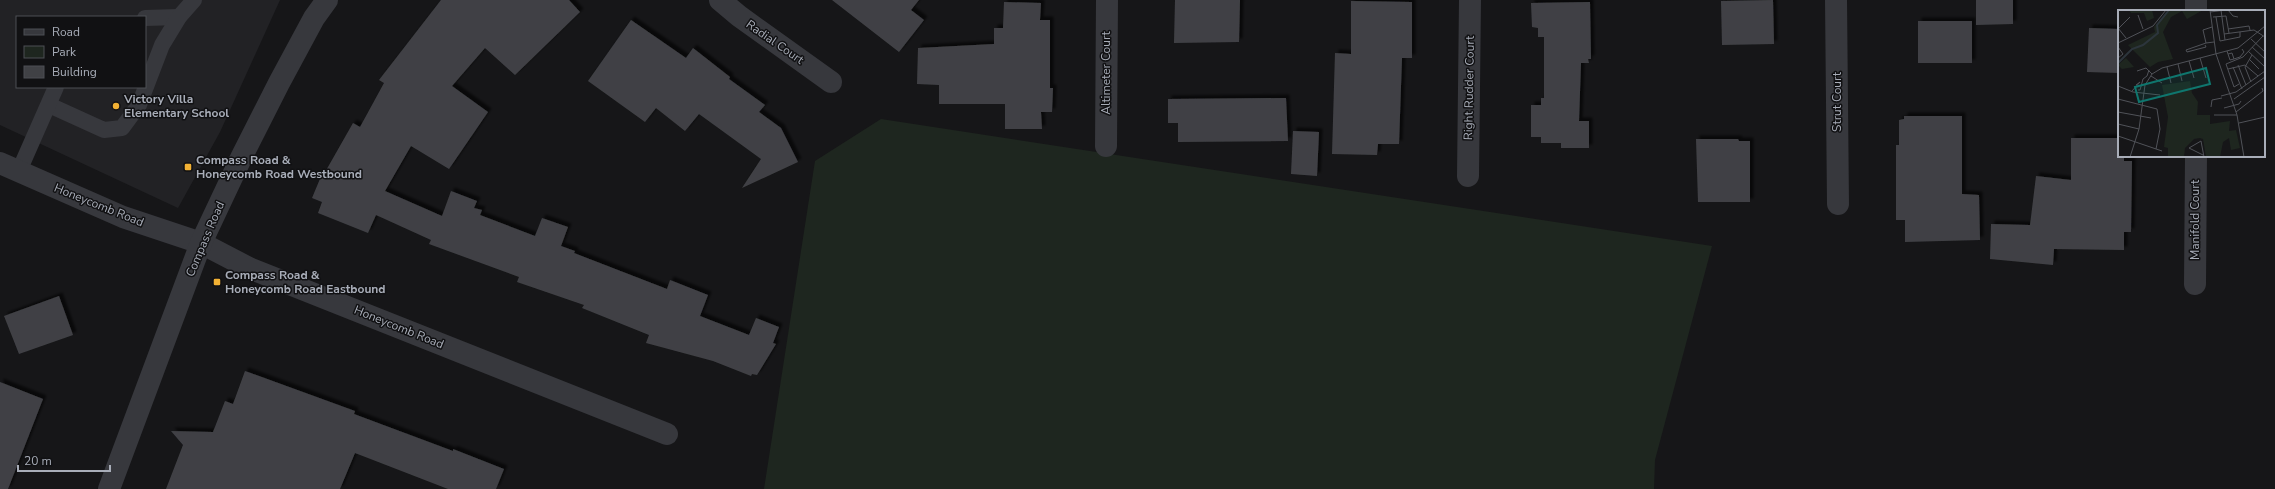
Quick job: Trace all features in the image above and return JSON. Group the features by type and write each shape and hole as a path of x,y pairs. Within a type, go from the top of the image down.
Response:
{"street":[{"name":"Compass Road","path":"109,489 201,243 272,96 314,18 327,0"},
{"name":"Radial Court","path":"720,0 739,16 831,82"},
{"name":"Altimeter Court","path":"1106,146 1107,0"},
{"name":"Right Rudder Court","path":"1468,176 1470,0"},
{"name":"Strut Court","path":"1836,0 1838,204"},
{"name":"Manifold Court","path":"2195,284 2196,157"},
{"name":"Honeycomb Road","path":"9,167 123,217 201,243 249,268 667,434"}],"lane":[{"path":"146,87 162,45 179,17 194,0"},
{"path":"146,18 179,17"},
{"path":"9,167 49,105 56,88"},
{"path":"49,105 104,130 122,128 139,105 146,88"}],"shaded area":[{"name":"Victory Villa Elementary School","path":"0,0 280,0 220,132 178,208 0,125"}],"green space":[{"path":"881,119 1712,246 1655,460 1654,489 764,489 815,161"}],"building":[{"path":"441,0 569,0 580,12 515,75 485,48 452,86 488,112 449,169 411,146 385,191 442,216 451,191 477,201 474,208 482,210 480,215 535,236 542,218 568,227 561,246 575,251 574,253 667,289 670,280 708,295 700,316 749,335 756,318 779,327 773,343 776,344 757,375 752,374 751,376 713,361 646,343 649,335 582,308 584,305 517,282 519,277 429,244 431,240 376,215 368,233 318,213 322,202 312,198 322,174 324,174 353,123 360,127 384,83 379,80"},
{"path":"832,0 919,0 911,10 924,20 899,52"},
{"path":"1175,0 1240,0 1239,42 1174,43"},
{"path":"1773,0 1774,44 1722,45 1721,1"},
{"path":"1976,0 2013,0 2013,24 1976,25"},
{"path":"1351,1 1412,2 1412,58 1402,58 1399,144 1378,144 1377,155 1332,154 1335,53 1351,54"},
{"path":"1004,2 1041,3 1040,20 1050,20 1050,88 1053,88 1052,112 1041,112 1042,129 1005,129 1005,104 939,104 939,85 917,84 918,48 994,44 994,28 1003,28"},
{"path":"1590,2 1591,59 1588,59 1589,63 1581,63 1579,121 1589,121 1589,148 1561,148 1561,143 1541,143 1541,137 1531,137 1531,105 1541,105 1541,98 1544,98 1544,37 1538,37 1538,28 1532,27 1531,3"},
{"path":"631,20 686,58 693,48 730,77 729,79 765,105 759,112 781,128 798,162 742,188 761,159 699,114 685,131 656,108 645,122 588,81"},
{"path":"1918,21 1972,21 1972,63 1918,63"},
{"path":"2089,28 2118,29 2118,73 2087,72"},
{"path":"1286,98 1288,141 1178,142 1178,123 1168,123 1168,99"},
{"path":"1904,116 1962,116 1962,194 1979,195 1980,240 1905,242 1905,220 1896,220 1896,145 1899,145 1899,120 1904,119"},
{"path":"1293,131 1319,132 1317,176 1291,174"},
{"path":"2071,138 2118,138 2118,157 2124,157 2124,161 2132,161 2131,232 2124,232 2124,250 2054,249 2053,265 1990,259 1991,224 2030,225 2036,176 2071,180"},
{"path":"1696,139 1738,139 1739,141 1750,141 1750,202 1698,202"},
{"path":"59,296 73,335 19,354 4,316"},
{"path":"245,371 355,411 354,414 453,451 453,449 504,469 496,489 448,489 355,453 340,489 166,489 183,445 171,431 213,432 225,401 233,404"},
{"path":"0,382 43,399 8,489 0,489"}],"place":[{"name":"Victory Villa Elementary School","path":"116,106"},
{"name":"Compass Road & Honeycomb Road Westbound","path":"188,167"},
{"name":"Compass Road & Honeycomb Road Eastbound","path":"217,282"}]}
